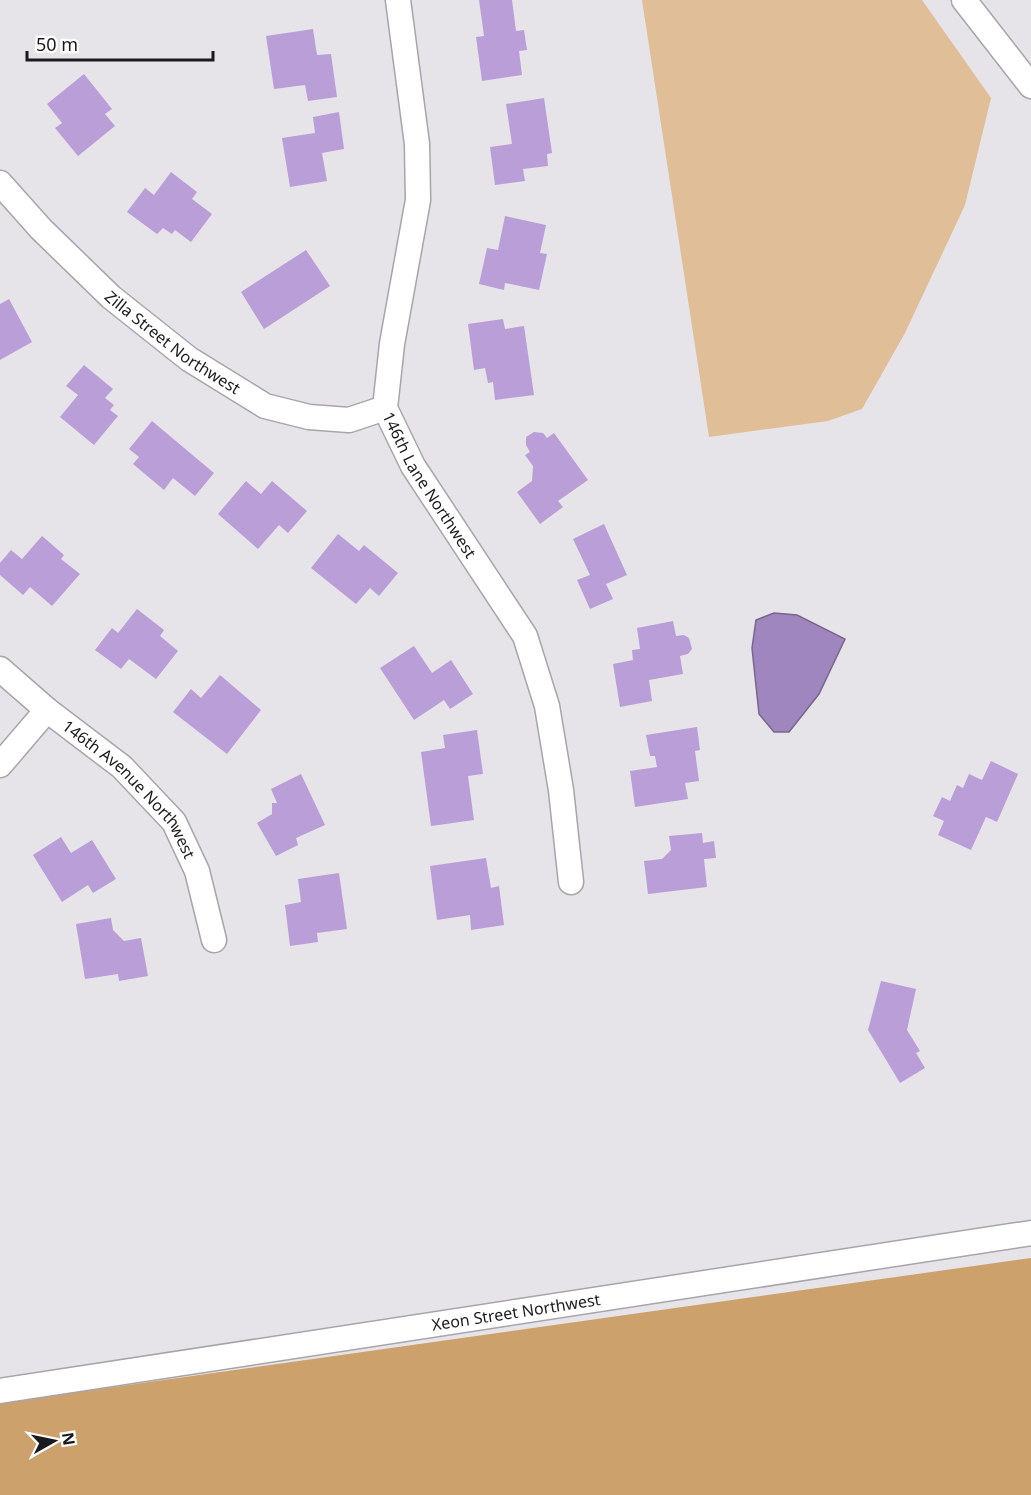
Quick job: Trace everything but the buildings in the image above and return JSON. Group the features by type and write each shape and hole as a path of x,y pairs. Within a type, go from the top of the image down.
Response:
{"street":[{"name":"146th Lane Northwest","path":"398,0 417,144 418,200 392,344 386,408 413,466 525,636 547,706 561,790 571,882"},
{"path":"964,0 1031,86"},
{"name":"Zilla Street Northwest","path":"0,183 41,229 111,297 189,359 265,406 309,417 349,420 386,408"},
{"name":"146th Avenue Northwest","path":"0,669 47,710 122,767 174,822 197,871 214,940"},
{"path":"0,765 47,710"},
{"name":"Xeon Street Northwest","path":"0,1391 1031,1233"}],"shaded area":[{"path":"642,0 922,0 991,98 965,205 905,333 862,409 828,421 709,437"},
{"path":"774,613 797,615 845,639 819,694 789,732 774,732 759,714 752,648 756,620"},
{"path":"1031,1258 1031,1495 0,1495 0,1403"}]}
